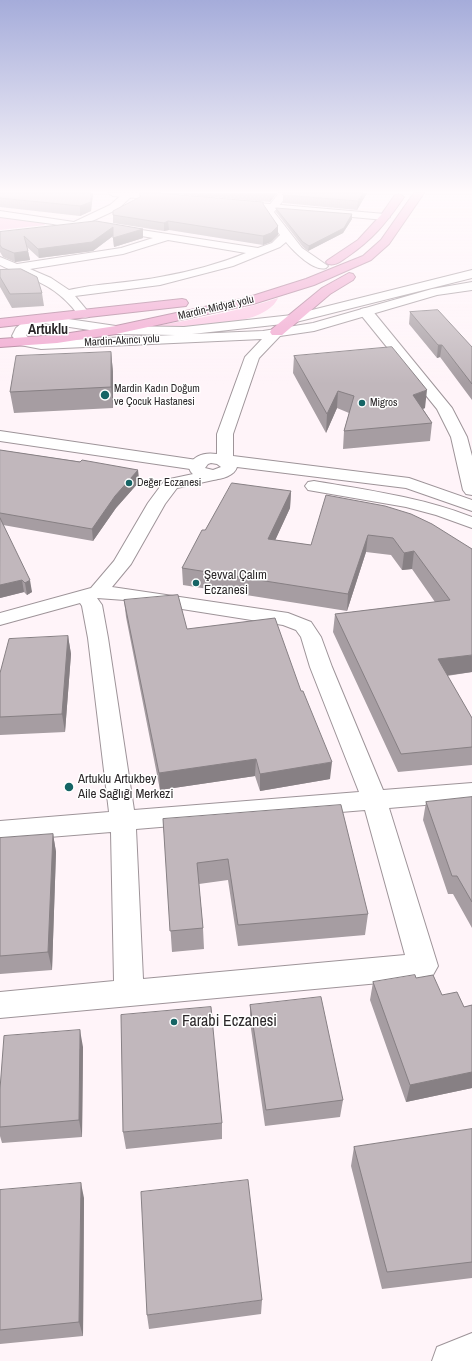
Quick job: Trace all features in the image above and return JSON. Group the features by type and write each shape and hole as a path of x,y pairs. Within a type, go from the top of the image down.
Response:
{"highway":[{"name":"Mardin-Midyat yolu","path":"0,323 195,301 274,284 332,262 340,257"},
{"name":"Mardin-Midyat yolu","path":"0,343 25,342 116,330 249,301 310,282 367,258"},
{"path":"278,332 326,291 361,268 367,258"},
{"path":"0,343 41,345"}],"street":[{"path":"15,268 88,257"},
{"path":"67,294 85,290 153,282 229,264 248,257"},
{"path":"308,257 322,266"},
{"path":"0,260 56,286 67,294 84,314"},
{"name":"Mardin-Akıncı yolu","path":"42,319 116,330 184,331 292,319 472,274"},
{"name":"Mardin-Akıncı yolu","path":"25,342 41,345 263,335 314,327 436,292 472,286"},
{"path":"366,312 444,408 466,432 472,490"},
{"path":"25,342 19,336 21,331 42,319"},
{"path":"211,468 226,434 252,357 278,332"},
{"path":"0,436 211,468 407,502 442,511 472,523"},
{"path":"129,994 123,820 98,638 92,605 92,594 129,551 156,503 171,484 211,468 409,483 472,506"},
{"path":"0,619 92,594 125,594 288,619 304,626 311,638 321,668 374,799 423,966 0,1005"},
{"path":"0,832 123,820 472,792"},
{"path":"451,1361 472,1352"}],"shaded area":[{"path":"278,298 270,308 257,315 241,320 222,324 155,326 248,307"}],"building":[{"path":"21,269 37,277 42,293 10,294 0,277 0,270"},
{"path":"438,310 472,347 472,384 442,345 438,345 410,312"},
{"path":"392,347 427,390 413,395 432,423 344,431 354,396 338,391 327,414 294,356"},
{"path":"111,352 111,387 10,392 16,356"},
{"path":"0,450 80,462 82,460 138,470 115,496 92,529 0,513"},
{"path":"232,483 291,491 268,539 311,545 326,495 385,506 411,514 432,524 472,549 472,655 438,659 472,718 472,747 401,754 335,614 450,600 414,551 404,553 393,538 368,535 348,594 182,568 202,530 205,530"},
{"path":"0,518 30,580 25,583 22,580 0,585"},
{"path":"178,595 187,629 275,618 301,691 303,691 332,762 260,774 256,759 159,773 124,600"},
{"path":"68,636 62,714 0,717 0,673 9,639"},
{"path":"472,797 472,902 457,876 452,876 426,802"},
{"path":"341,805 368,914 238,925 228,859 197,863 203,928 170,931 163,819"},
{"path":"53,834 48,952 0,956 0,838"},
{"path":"415,975 416,978 433,975 442,995 457,992 464,1007 472,1005 472,1072 410,1085 373,982"},
{"path":"321,997 343,1100 266,1110 250,1005"},
{"path":"211,1007 222,1123 123,1132 121,1015"},
{"path":"80,1030 79,1120 0,1127 0,1089 4,1036"},
{"path":"472,1129 472,1262 387,1272 354,1147"},
{"path":"248,1180 262,1300 147,1315 141,1192"},
{"path":"81,1183 79,1322 0,1330 0,1190"}],"place":[{"name":"Mardin Kadın Doğum ve Çocuk Hastanesi","path":"105,395"},
{"name":"Migros","path":"362,403"},
{"name":"Değer Eczanesi","path":"129,483"},
{"name":"Şevval Çalım Eczanesi","path":"196,583"},
{"name":"Artuklu Artukbey Aile Sağlığı Merkezi","path":"69,787"},
{"name":"Farabi Eczanesi","path":"174,1022"}],"district":[{"name":"Artuklu","path":"48,330"}]}
